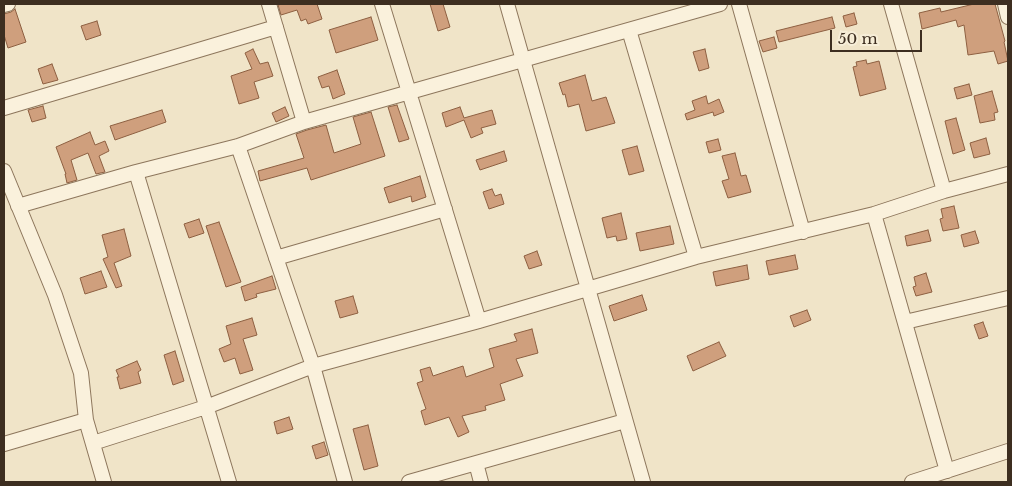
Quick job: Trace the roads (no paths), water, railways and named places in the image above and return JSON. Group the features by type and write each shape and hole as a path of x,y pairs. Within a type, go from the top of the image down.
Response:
{"street":[{"path":"4,5 8,4"},
{"path":"269,4 304,122"},
{"path":"382,4 479,321"},
{"path":"508,4 643,482"},
{"path":"18,206 136,172 238,146 304,122 720,4"},
{"path":"740,4 803,232"},
{"path":"891,4 944,191"},
{"path":"1005,4 1008,16"},
{"path":"4,108 276,27"},
{"path":"629,30 696,257"},
{"path":"238,146 313,366 345,482"},
{"path":"4,171 55,295 81,373 86,420 104,482"},
{"path":"136,172 229,482"},
{"path":"92,443 206,407 313,366 479,321 696,257 874,214 944,191 1008,174"},
{"path":"276,258 445,209"},
{"path":"874,214 947,471"},
{"path":"905,322 1008,298"},
{"path":"4,444 86,420"},
{"path":"409,482 626,421"},
{"path":"912,482 1008,451"},
{"path":"476,463 481,482"}]}
